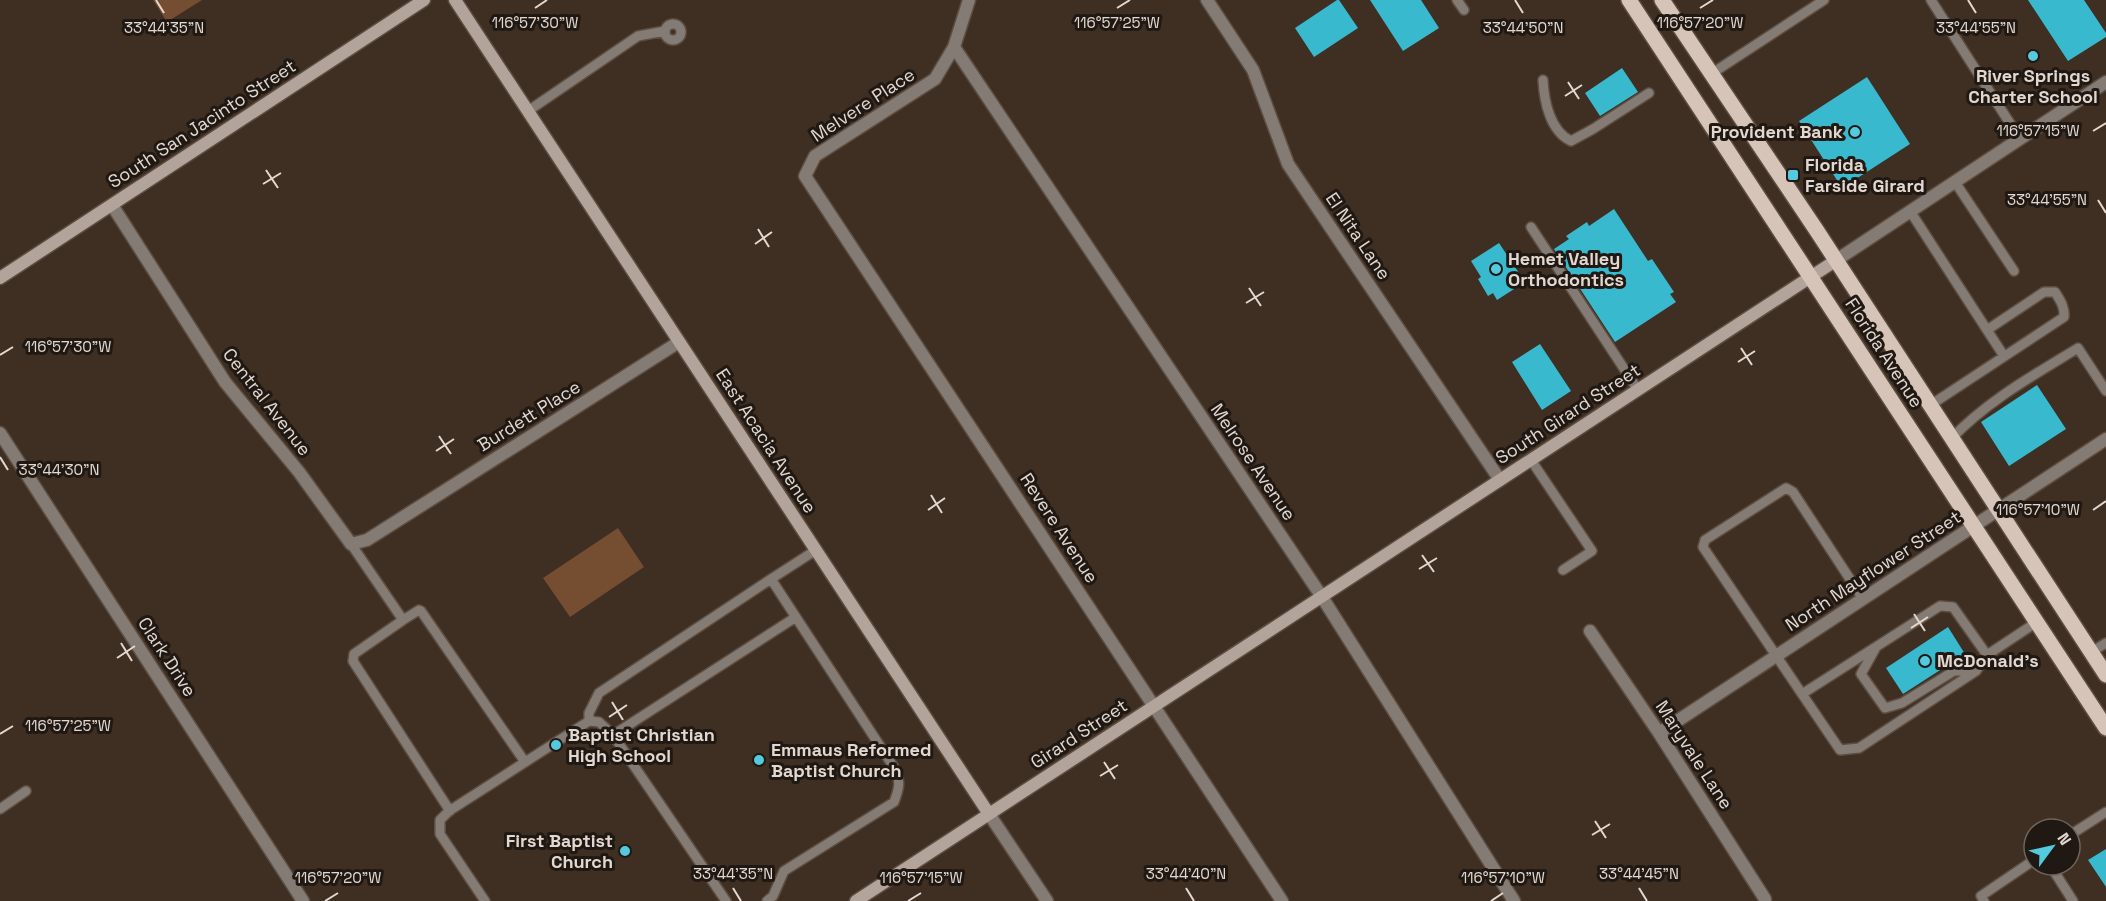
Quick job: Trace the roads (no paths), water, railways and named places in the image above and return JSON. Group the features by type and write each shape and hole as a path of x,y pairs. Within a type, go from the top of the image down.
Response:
{"main road":[{"name":"Florida Avenue","path":"1629,0 2106,728"},
{"name":"Florida Avenue","path":"1662,0 2106,675"}],"street":[{"name":"South San Jacinto Street","path":"0,278 424,0"},
{"name":"East Acacia Avenue","path":"455,0 1047,901"},
{"name":"Melvere Place","path":"805,176 815,156 935,79 954,47 969,0"},
{"name":"El Nita Lane","path":"1207,0 1253,70 1288,164 1500,480"},
{"name":"Melrose Avenue","path":"954,47 1322,597 1514,901"},
{"path":"1835,261 2106,82"},
{"name":"Revere Avenue","path":"805,176 1282,901"},
{"name":"Central Avenue","path":"112,205 225,382 299,472 351,544"},
{"name":"South Girard Street","path":"1322,597 1835,261"},
{"name":"Burdett Place","path":"351,544 367,540 679,342"},
{"name":"Clark Drive","path":"0,433 303,901"},
{"name":"North Mayflower Street","path":"1659,733 2106,439"},
{"name":"Girard Street","path":"856,901 1322,597"},
{"name":"Maryvale Lane","path":"1590,631 1659,733 1765,900"}],"lane":[{"path":"1457,0 1464,10"},
{"path":"1711,74 1811,3 1824,0"},
{"path":"1931,0 2020,139"},
{"path":"528,111 638,36 665,32"},
{"path":"1543,80 1544,100 1552,118 1564,137 1571,141 1649,93"},
{"path":"1955,182 2014,271"},
{"path":"1910,211 2004,356"},
{"path":"1531,227 1638,390"},
{"path":"1929,406 2064,317 2062,302 2055,292 2044,292 1988,330"},
{"path":"1951,439 1968,421 2005,394 2078,348 2106,391"},
{"path":"1531,460 1592,551 1563,570"},
{"path":"1863,599 1793,492 1786,488 1705,540 1703,547 1840,750 1859,748 1976,671 1987,654 2037,622"},
{"path":"351,544 403,620"},
{"path":"589,721 589,713 599,693 816,550"},
{"path":"767,901 773,896 784,871 894,802 899,789 899,779 895,769 771,579"},
{"path":"1802,694 1940,606 1953,607 1987,654"},
{"path":"450,811 353,661 354,654 403,620 421,611 525,762"},
{"path":"613,735 796,617"},
{"path":"2091,652 2106,643"},
{"path":"1876,647 1862,674 1885,708 1902,704 1954,671 1976,671"},
{"path":"485,901 440,834 440,820 450,811 589,721 599,722 613,735 726,901"},
{"path":"0,809 26,791"},
{"path":"2082,827 2106,812"},
{"path":"1984,901 1981,896 2022,868"},
{"path":"2058,877 2073,901"}],"place":[{"name":"River Springs Charter School","path":"2033,56"},
{"name":"Provident Bank","path":"1855,132"},
{"name":"Florida Farside Girard","path":"1793,175"},
{"name":"Hemet Valley Orthodontics","path":"1496,269"},
{"name":"McDonald's","path":"1925,661"},
{"name":"Baptist Christian High School","path":"556,745"},
{"name":"Emmaus Reformed Baptist Church","path":"759,760"},
{"name":"First Baptist Church","path":"625,851"}]}
